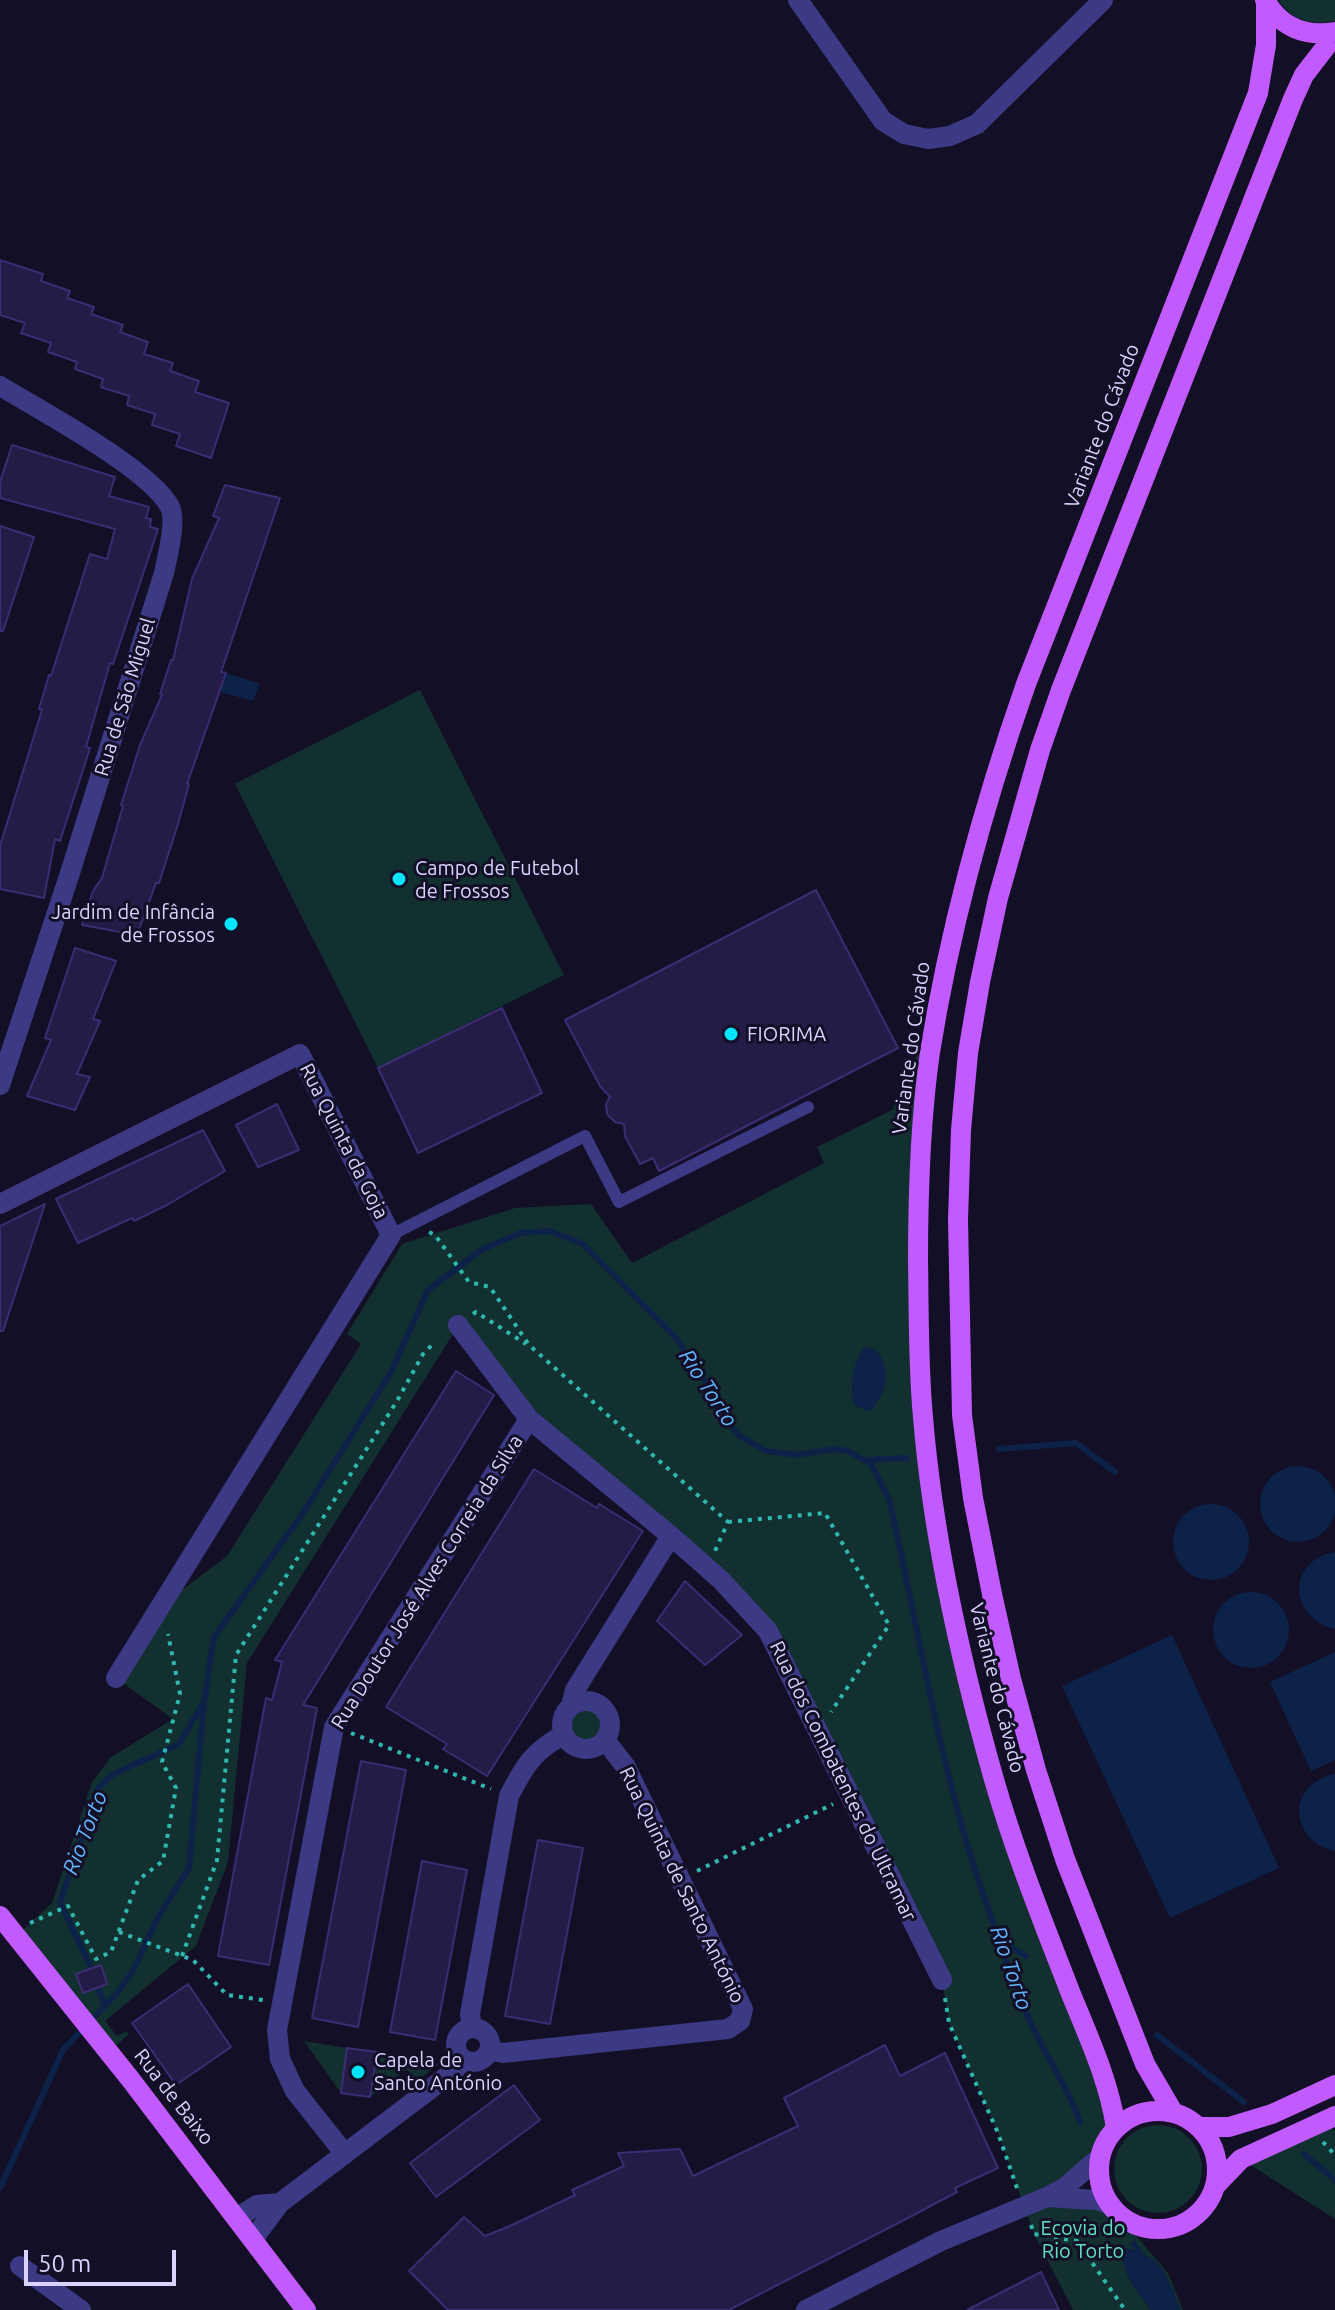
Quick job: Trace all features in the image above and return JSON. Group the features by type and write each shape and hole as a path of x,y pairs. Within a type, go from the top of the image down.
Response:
{"main road":[{"name":"Variante do Cávado","path":"1265,1 1275,16 1289,27 1304,33 1335,34"},
{"name":"Variante do Cávado","path":"1116,2128 1105,2080 1029,1883 994,1781 949,1596 931,1489 923,1417 918,1275 921,1131 930,1054 946,967 965,884 1005,743 1258,93 1266,45 1265,1"},
{"name":"Variante do Cávado","path":"1173,2112 1145,2064 1065,1859 1036,1770 992,1594 973,1498 962,1415 958,1234 961,1130 968,1053 998,898 1018,823 1061,690 1293,99 1304,75 1335,34"},
{"name":"Rua de Baixo","path":"0,1916 109,2052 306,2310"},
{"path":"1200,2127 1229,2127 1272,2114 1335,2085"},
{"path":"1153,2111 1173,2112 1200,2127 1209,2139 1216,2154 1216,2185 1209,2202 1197,2216 1181,2226 1163,2230 1144,2228 1127,2222 1109,2204 1101,2189 1098,2173 1100,2157 1104,2144 1116,2128 1133,2116 1153,2111"},
{"path":"1216,2185 1241,2159 1335,2116"}],"street":[{"path":"798,0 883,121 904,134 928,139 950,136 977,124 1103,0"},
{"name":"Rua de São Miguel","path":"0,386 121,461 155,487 172,509 164,573 0,1085"},
{"name":"Rua Quinta da Goja","path":"0,1204 300,1054 391,1235 116,1678"},
{"name":"Rua dos Combatentes do Ultramar","path":"458,1325 529,1419 671,1536 768,1631 942,1980"},
{"name":"Rua Doutor José Alves Correia da Silva","path":"345,2154 295,2091 280,2059 277,2030 334,1727 529,1419"},
{"path":"571,1706 585,1701 600,1705 609,1718 605,1740 594,1749 572,1746 563,1735 562,1719 571,1706 575,1690 671,1536"},
{"path":"472,2028 470,2014 509,1796 526,1764 546,1744 563,1735"},
{"name":"Rua Quinta de Santo António","path":"253,2239 280,2203 454,2071 463,2060 479,2061 489,2050 503,2053 728,2029 740,2021 743,2009 681,1879 626,1767 605,1740"},
{"path":"463,2060 457,2051 456,2041 462,2032 472,2028 486,2034 489,2050"},
{"path":"806,2310 941,2241 1047,2197 1064,2188 1100,2157"},
{"path":"1047,2197 1096,2200 1109,2204"},
{"name":"Rua Quinta de Santo António","path":"237,2218 257,2205 280,2203"},
{"path":"20,2266 81,2310"}],"lane":[{"path":"391,1235 585,1136 619,1202 808,1107"}],"path":[{"path":"443,1248 469,1282 490,1287 529,1345"},
{"path":"458,1325 476,1312 529,1345 728,1522 825,1513 889,1625 819,1731"},
{"path":"182,1956 217,1860 236,1655 397,1401 423,1354 435,1342"},
{"path":"707,1568 728,1522"},
{"path":"24,1926 68,1906 96,1959 111,1952 138,1880 163,1861 176,1788 162,1762 180,1694 162,1605"},
{"path":"334,1727 509,1796"},
{"path":"681,1879 851,1795"},
{"path":"119,1932 193,1960 227,1995 282,2002"},
{"path":"942,1980 949,2023 998,2133 1018,2191"},
{"path":"1319,2138 1335,2155"},
{"path":"1029,2220 1034,2234 1077,2241 1125,2310"}],"green space":[{"path":"1278,0 1335,0 1335,21 1318,23 1303,20 1289,12"},
{"name":"Campo de Futebol de Frossos","path":"420,690 564,975 378,1068 235,784"},
{"name":"Ecovia do Rio Torto","path":"918,1053 930,1054 919,1336 969,1686 1116,2128 1104,2144 1100,2157 1064,2187 1109,2204 1168,2273 1183,2310 1180,2310 1162,2269 1147,2257 1124,2248 1127,2273 1151,2310 1073,2310 1034,2234 998,2133 949,2023 942,1980 768,1631 529,1419 458,1326 247,1663 228,1862 196,1946 105,2021 117,2036 126,2031 129,2034 109,2052 16,1936 52,1903 92,1782 111,1757 173,1719 116,1678 162,1605 227,1556 361,1344 347,1334 402,1244 515,1208 591,1204 632,1263 824,1163 817,1147 892,1110"},
{"path":"587,1710 598,1715 603,1726 598,1737 587,1742 576,1737 571,1726 576,1715"},
{"path":"304,2041 347,2048 341,2093"},
{"path":"377,2052 439,2064 417,2081 406,2069 370,2097"},
{"path":"1326,2121 1335,2132 1335,2219 1241,2159"},
{"path":"1158,2125 1175,2129 1189,2138 1198,2152 1202,2169 1198,2186 1189,2200 1175,2209 1158,2213 1141,2209 1127,2200 1118,2186 1114,2169 1118,2152 1127,2138 1141,2129"}],"water":[{"path":"226,673 260,684 253,701 220,692"},
{"path":"864,1347 877,1350 886,1375 884,1389 870,1412 854,1405 853,1398 855,1368"},
{"path":"1291,1466 1305,1466 1319,1472 1330,1483 1336,1504 1333,1519 1325,1531 1305,1542 1291,1542 1277,1536 1266,1525 1260,1511 1260,1497 1266,1483 1277,1472"},
{"path":"1204,1504 1218,1504 1232,1510 1243,1521 1249,1542 1246,1557 1238,1569 1218,1580 1204,1580 1190,1574 1179,1563 1173,1549 1173,1535 1179,1521 1190,1510"},
{"path":"1335,1552 1334,1629 1319,1623 1308,1613 1299,1589 1301,1577 1308,1566 1319,1557"},
{"path":"1244,1592 1258,1592 1272,1598 1283,1609 1289,1630 1286,1645 1278,1657 1258,1668 1244,1668 1230,1662 1219,1651 1213,1637 1213,1623 1219,1609 1230,1598"},
{"path":"1172,1635 1279,1868 1170,1918 1062,1686"},
{"path":"1335,1652 1335,1760 1311,1771 1270,1682"},
{"path":"1335,1774 1334,1851 1319,1845 1308,1835 1301,1824 1299,1811 1301,1799 1308,1788 1319,1779"},
{"path":"1123,2248 1147,2256 1162,2269 1180,2310 1151,2310 1127,2273"}],"building":[{"path":"0,260 43,274 41,281 70,291 67,298 94,307 91,314 123,325 120,332 148,342 144,354 173,363 170,371 199,381 195,392 229,403 211,458 176,446 180,434 152,425 155,414 127,405 129,396 101,387 103,379 75,369 77,362 48,352 51,343 21,333 25,323 0,315"},
{"path":"12,445 115,477 109,496 149,507 146,518 151,519 150,527 158,529 113,664 110,663 86,747 90,748 60,841 55,839 44,898 0,889 0,846 42,710 39,709 49,675 90,554 107,559 115,529 0,498 0,482"},
{"path":"225,485 280,498 221,672 226,673 187,784 159,883 156,883 137,935 82,925 93,891 102,878 140,745 162,695 192,579 219,518 213,516"},
{"path":"0,526 34,537 3,631 0,631"},
{"name":"FIORIMA","path":"816,890 898,1048 659,1171 653,1158 640,1164 625,1136 624,1124 615,1122 607,1114 606,1104 610,1097 600,1086 565,1020"},
{"path":"75,948 116,961 93,1019 100,1021 77,1074 90,1077 75,1110 27,1096 51,1040 45,1038"},
{"path":"502,1008 542,1093 418,1153 378,1068"},
{"path":"277,1104 299,1150 258,1167 236,1125"},
{"path":"203,1130 225,1171 167,1205 78,1243 56,1199"},
{"path":"45,1204 3,1331 0,1331 0,1226"},
{"path":"456,1371 494,1395 303,1705 317,1708 269,1965 218,1956 266,1698 272,1700 282,1662 275,1660"},
{"path":"534,1469 597,1508 599,1504 643,1531 487,1776 443,1749 447,1744 386,1707"},
{"path":"685,1581 742,1635 705,1665 657,1621"},
{"path":"361,1761 406,1770 358,2027 312,2018"},
{"path":"538,1840 583,1848 550,2024 505,2016"},
{"path":"422,1861 467,1870 435,2040 390,2032"},
{"path":"101,1965 107,1984 83,1993 76,1974"},
{"path":"188,1984 231,2047 176,2085 132,2023"},
{"path":"885,2045 900,2076 945,2053 998,2168 729,2310 448,2310 409,2271 464,2217 485,2236 510,2226 575,2195 572,2190 624,2166 618,2153 680,2149 693,2176 798,2126 784,2098"},
{"name":"Capela de Santo António","path":"347,2048 377,2052 370,2097 341,2093"},
{"path":"514,2085 540,2120 436,2197 410,2163"},
{"path":"1041,2272 1059,2310 967,2310"}],"waterway":[{"name":"Rio Torto","path":"0,2188 63,2050 118,1992 133,1971 157,1919 189,1868 204,1702 214,1637 303,1513 391,1372 428,1290 481,1250 520,1233 549,1231 583,1244 676,1338 705,1381 721,1415 740,1436 766,1451 798,1455 833,1449 848,1451 871,1464 889,1499 941,1743 981,1888 1029,2019 1080,2122"},
{"path":"999,1449 1076,1443 1115,1472"},
{"path":"867,1460 907,1458"},
{"name":"Rio Torto","path":"105,2006 90,1965 60,1903 98,1788 112,1775 179,1744 202,1705"},
{"path":"1000,1941 1026,1956"},
{"path":"1157,2035 1244,2102"},
{"path":"1304,2154 1335,2180"},
{"name":"Rio Torto","path":"1134,2244 1142,2257"}],"place":[{"name":"Campo de Futebol de Frossos","path":"399,879"},
{"name":"Jardim de Infância de Frossos","path":"231,924"},
{"name":"FIORIMA","path":"731,1034"},
{"name":"Capela de Santo António","path":"358,2072"}]}
